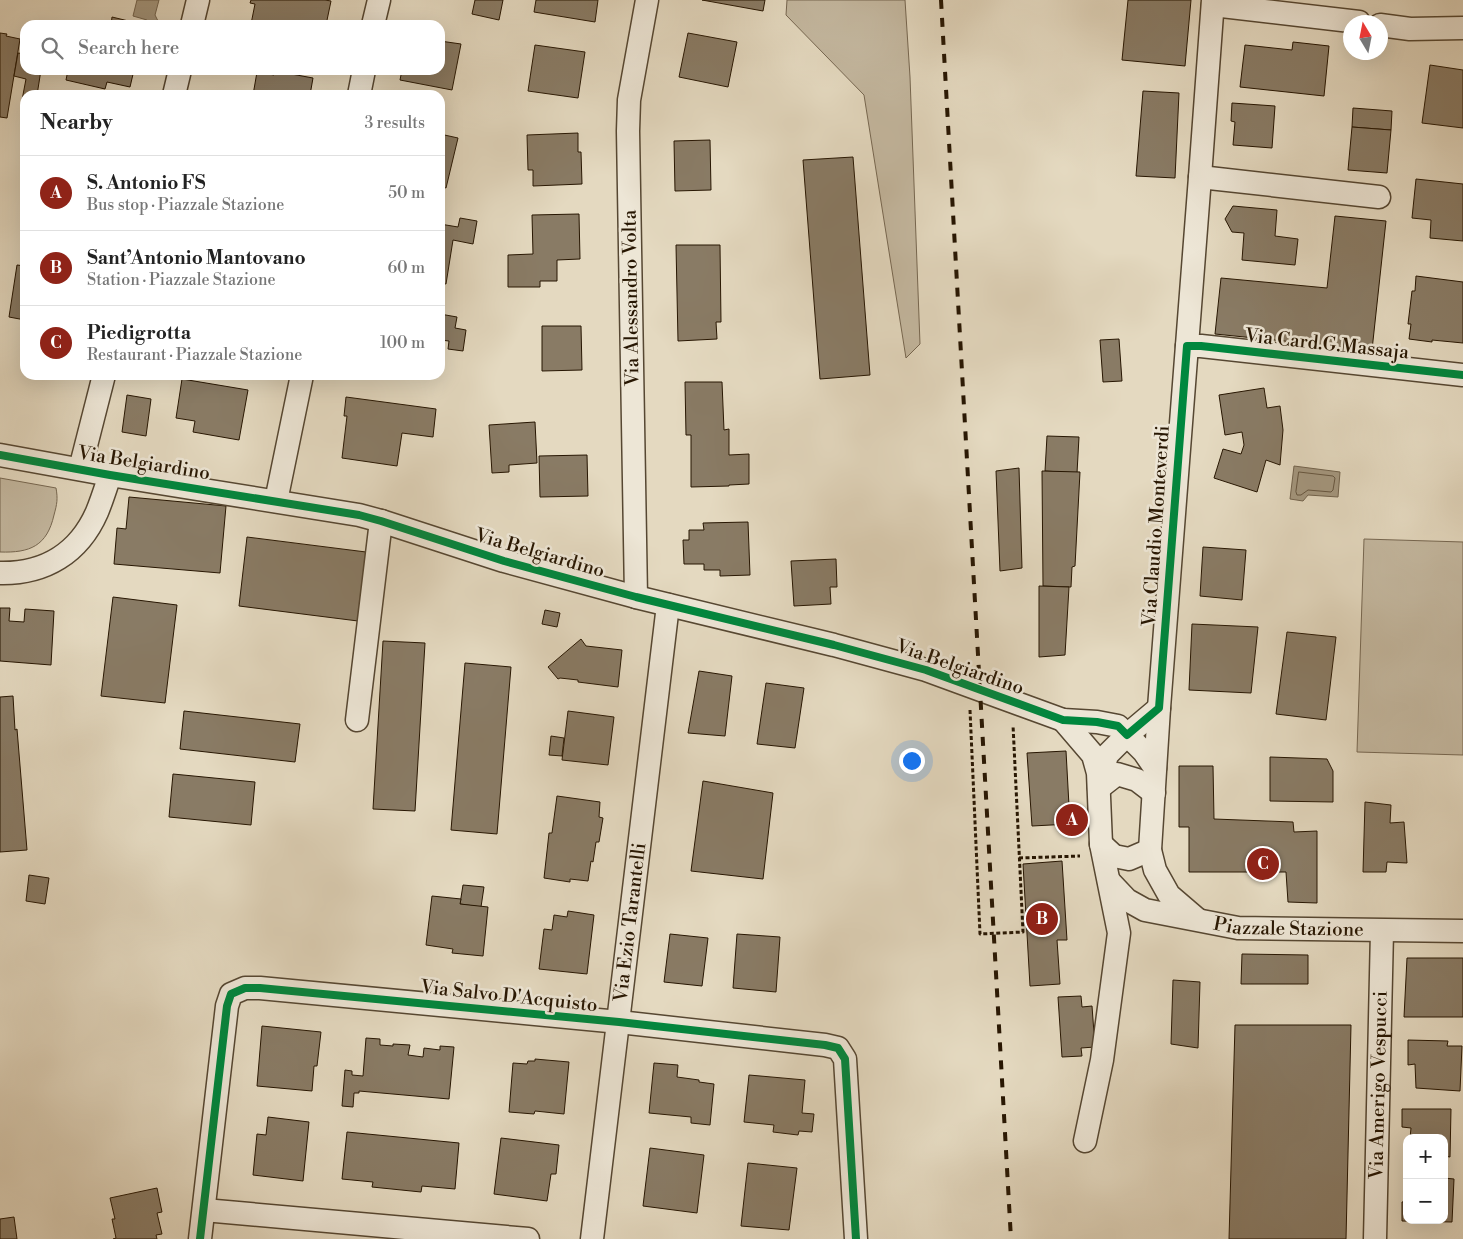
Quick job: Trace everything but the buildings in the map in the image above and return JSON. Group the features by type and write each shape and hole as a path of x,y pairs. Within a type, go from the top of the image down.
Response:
{"street":[{"path":"193,20 198,0"},
{"path":"374,20 378,0"},
{"name":"Via Alessandro Volta","path":"636,597 628,131 630,100 647,0"},
{"path":"1213,2 1343,20"},
{"name":"Via Claudio Monteverdi","path":"1159,708 1213,2"},
{"path":"1388,26 1410,29 1463,28"},
{"path":"175,90 179,75"},
{"path":"360,90 363,75"},
{"path":"1200,177 1379,197"},
{"name":"Via Card.G.Massaja","path":"1187,346 1463,375"},
{"path":"80,469 103,380"},
{"path":"276,501 301,380"},
{"name":"Via Belgiardino","path":"0,455 110,475 359,515 504,561 636,597 834,645 926,670 1063,720"},
{"name":"Via Belgiardino","path":"0,573 27,571 47,566 61,558 87,531 97,511 110,475"},
{"path":"357,720 381,521"},
{"name":"Via Ezio Tarantelli","path":"592,1239 668,605"},
{"path":"1099,788 1106,755 1159,708"},
{"name":"Piazzale Stazione","path":"1159,708 1150,850 1156,870 1169,895 1196,919"},
{"path":"1063,720 1097,722 1118,726 1144,752 1155,768"},
{"path":"1063,720 1093,755 1098,773 1102,849 1119,934 1102,1060 1085,1141"},
{"path":"1099,788 1117,774 1137,780 1154,792"},
{"path":"1102,849 1114,856 1129,859 1150,850"},
{"name":"Piazzale Stazione","path":"1109,881 1127,900 1145,910 1238,928 1463,931"},
{"path":"1119,934 1157,899 1164,885"},
{"name":"Via Amerigo Vespucci","path":"1375,1239 1382,931"},
{"name":"Via Salvo D'Acquisto","path":"200,1239 227,1006 232,994 244,988 260,988 619,1022 838,1048 845,1059 856,1239"},
{"path":"204,1210 528,1239"}],"path":[{"path":"969,686 980,934 1023,932 1012,702"},
{"path":"1019,858 1102,849"}],"shaded area":[{"path":"787,0 905,0 910,77 920,344 906,358 864,95 786,15"},
{"path":"0,478 56,488 56,505 51,526 42,541 36,546 20,551 0,552"},
{"path":"1364,539 1463,542 1463,755 1357,752"}],"water":[{"path":"137,0 159,0 155,15 158,20 147,20 133,16"},
{"path":"1294,466 1340,472 1338,497 1308,495 1303,501 1290,499"}],"railway":[{"path":"941,0 1011,1239"}],"cycle path":[{"path":"0,455 110,475 359,515 504,561 636,597 834,645 926,670 1063,720 1097,722 1118,726 1127,735 1159,708 1187,346 1463,375"},
{"path":"200,1239 227,1006 231,994 245,988 619,1022 838,1048 845,1059 856,1239"}],"place":[{"name":"S. Antonio FS","path":"1072,820"},
{"name":"Piedigrotta","path":"1263,864"},
{"name":"Sant’Antonio Mantovano","path":"1042,919"}]}
